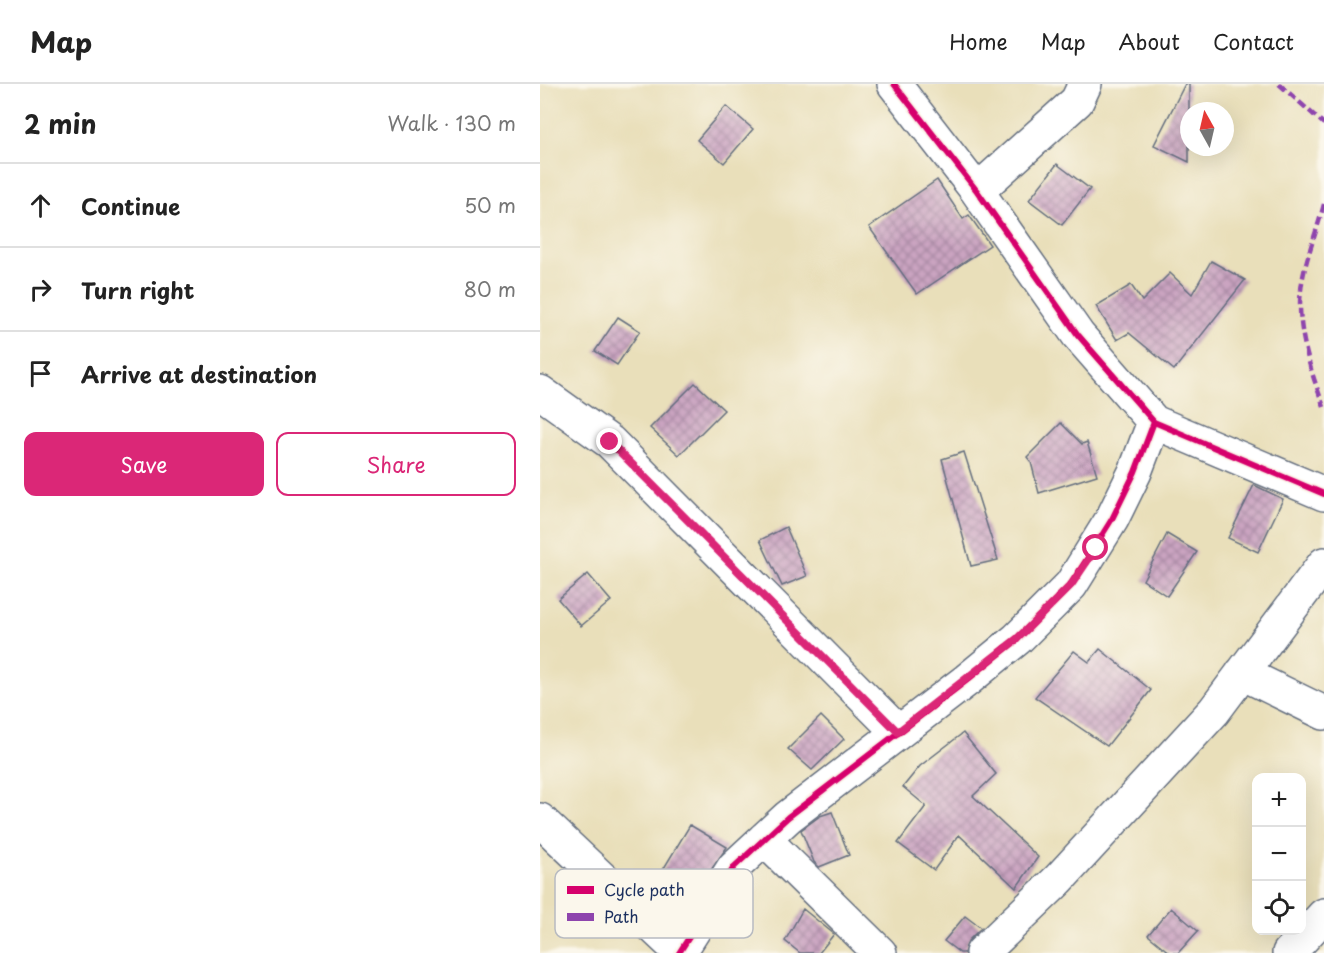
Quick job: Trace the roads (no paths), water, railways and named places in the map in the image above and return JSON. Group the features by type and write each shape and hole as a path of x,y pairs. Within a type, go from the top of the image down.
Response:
{"street":[{"path":"894,84 977,191 1078,334 1154,422 1324,494"},
{"path":"977,191 1077,102 1084,84"},
{"path":"540,392 610,442 898,732"},
{"path":"733,869 764,839 1017,639 1071,585 1096,548 1117,510 1135,472 1154,422"},
{"path":"982,953 1074,862 1214,711 1324,564"},
{"path":"1242,673 1324,713"},
{"path":"540,820 592,869"},
{"path":"764,839 880,953"},
{"path":"1289,953 1324,915"},
{"path":"664,938 680,953 689,938"}]}
